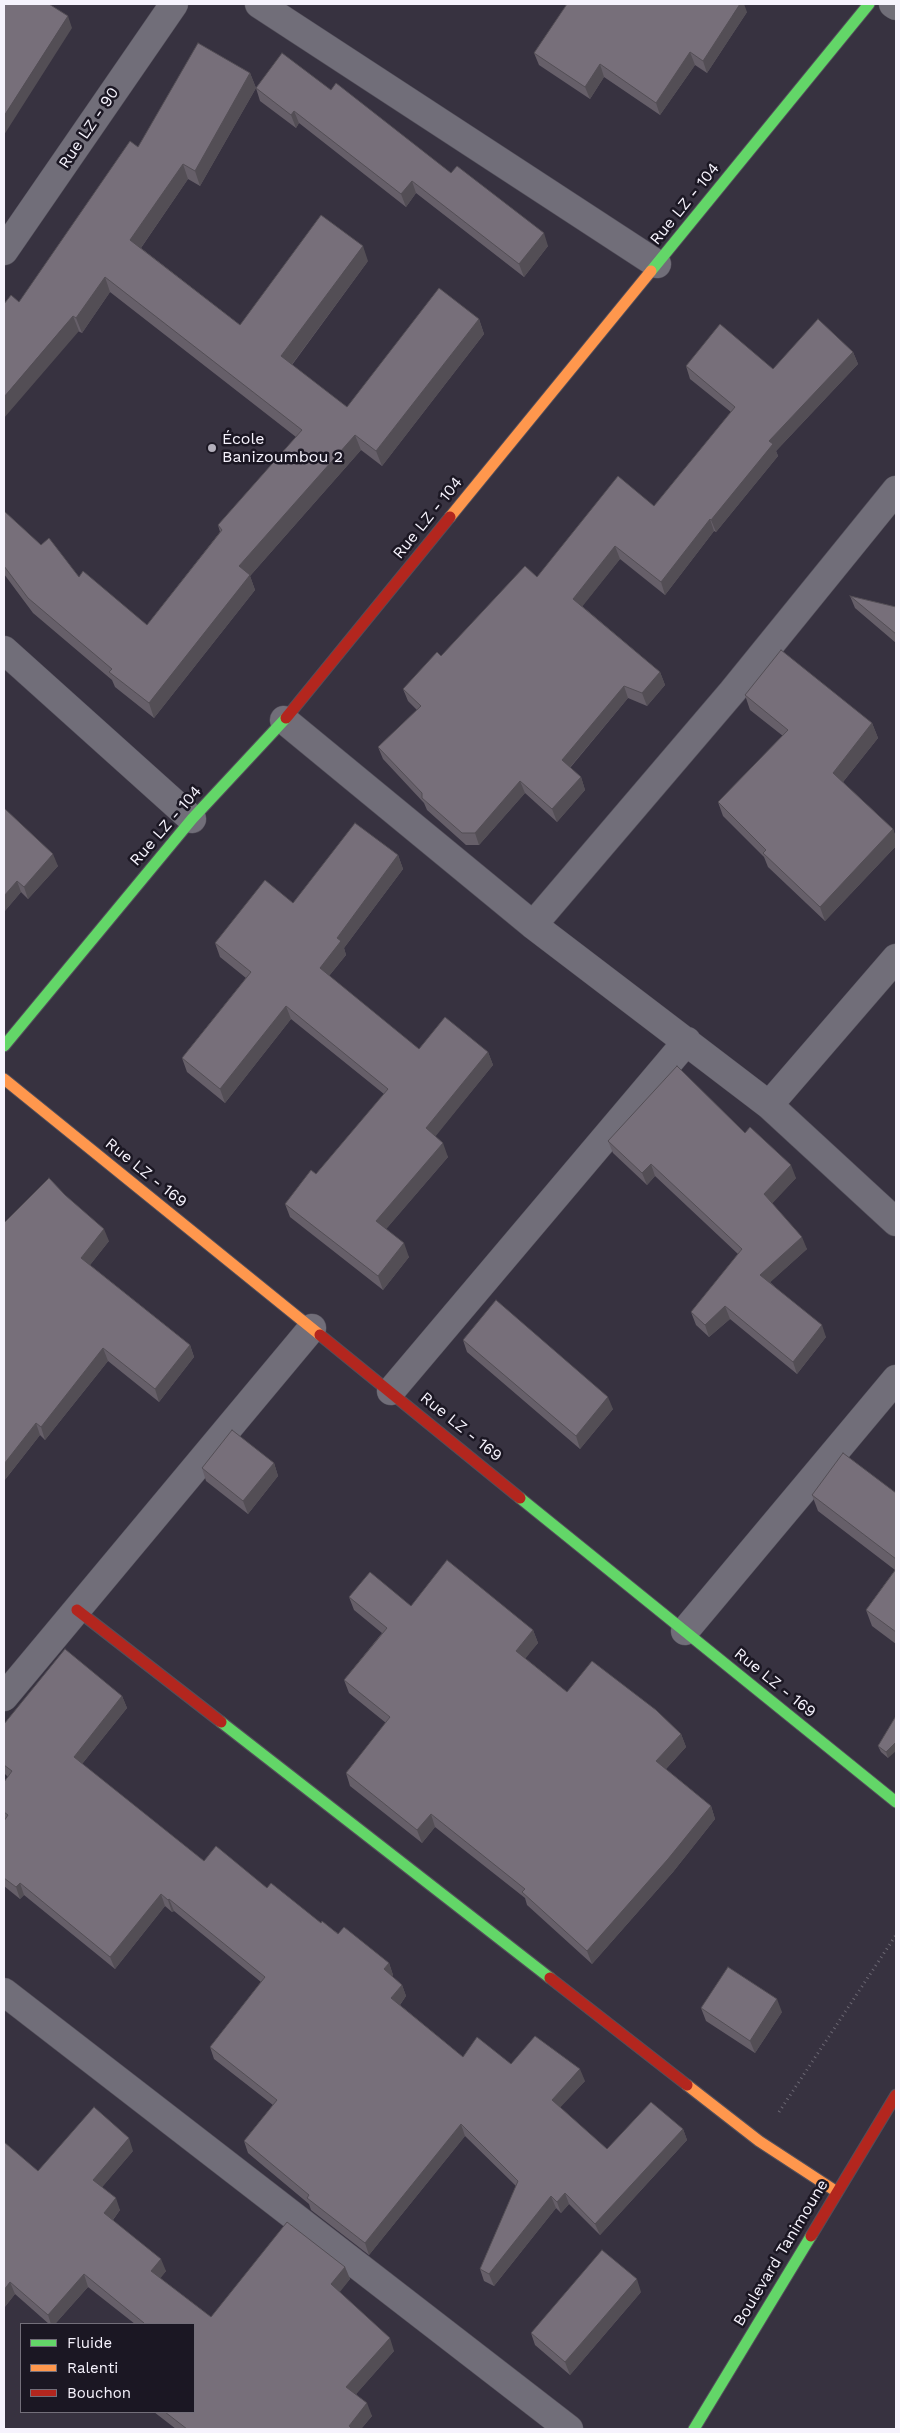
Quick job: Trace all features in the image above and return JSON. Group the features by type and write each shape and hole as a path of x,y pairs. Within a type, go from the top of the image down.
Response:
{"street":[{"name":"Rue LZ - 90","path":"5,247 174,4"},
{"path":"259,4 657,264"},
{"name":"Rue LZ - 104","path":"4,1046 192,819 284,720 870,4"},
{"path":"533,925 732,692 896,490"},
{"path":"4,650 192,819"},
{"path":"284,720 533,925 769,1105 896,1222"},
{"path":"769,1105 896,958"},
{"path":"391,1391 687,1041"},
{"name":"Rue LZ - 169","path":"4,1079 896,1802"},
{"path":"4,1697 312,1328"},
{"path":"685,1630 896,1379"},
{"path":"77,1610 759,2141 837,2192"},
{"path":"4,1992 568,2429"},
{"name":"Boulevard Tanimoune","path":"694,2429 896,2094"}],"path":[{"path":"759,2141 896,1936"}],"building":[{"path":"4,4 49,4 68,16 4,116"},
{"path":"567,4 740,4 703,61 690,52 656,103 600,64 585,87 534,53"},
{"path":"198,43 250,73 195,171 183,164 130,240 240,325 321,215 363,246 281,356 347,407 439,288 479,319 376,451 355,435 239,566 250,575 149,703 109,672 112,669 28,598 4,566 4,511 41,545 49,538 79,577 83,571 147,625 222,530 218,525 302,430 105,277 76,318 73,316 4,397 4,304 11,295 19,302 130,141 138,147"},
{"path":"282,53 331,90 336,83 451,173 457,166 544,233 519,264 412,181 401,194 294,111 291,115 256,88"},
{"path":"818,319 853,352 769,441 773,444 710,519 661,582 615,546 573,599 660,672 642,693 624,686 562,760 581,777 552,809 520,781 475,833 462,833 422,798 422,793 378,747 421,706 403,689 437,652 441,656 525,566 537,577 618,476 654,506 735,407 686,366 720,324 773,369"},
{"path":"850,596 896,607 896,634"},
{"path":"781,650 872,723 833,773 893,829 820,907 763,853 766,850 718,802 788,730 745,695"},
{"path":"4,808 53,854 24,887 17,881 4,896"},
{"path":"355,823 398,855 337,938 341,941 320,968 419,1049 445,1017 488,1052 426,1128 443,1143 376,1221 404,1243 378,1276 285,1204 311,1170 316,1174 388,1089 286,1006 220,1089 182,1058 251,972 215,943 265,880 293,903"},
{"path":"677,1066 745,1133 750,1127 791,1165 764,1194 802,1237 760,1275 822,1325 793,1362 725,1306 705,1325 691,1312 742,1249 651,1164 642,1173 608,1141"},
{"path":"49,1178 65,1195 104,1229 81,1258 190,1345 155,1389 103,1348 41,1427 36,1423 4,1464 4,1223"},
{"path":"496,1300 608,1397 576,1436 463,1340"},
{"path":"232,1430 274,1463 243,1501 202,1468"},
{"path":"843,1453 896,1493 896,1559 812,1495"},
{"path":"447,1560 533,1630 516,1651 567,1692 592,1661 656,1710 681,1734 656,1761 711,1806 668,1859 587,1951 522,1892 525,1889 431,1814 417,1830 346,1773 390,1717 344,1680 387,1628 349,1597 370,1572 411,1606"},
{"path":"896,1569 896,1632 866,1610"},
{"path":"65,1649 122,1696 74,1757 204,1861 216,1846 267,1888 271,1883 321,1923 322,1921 338,1934 344,1927 389,1963 384,1969 402,1985 391,1998 463,2057 477,2037 511,2064 535,2036 580,2069 552,2100 607,2149 651,2102 683,2129 595,2224 565,2193 557,2202 551,2196 489,2274 480,2269 518,2181 461,2124 365,2243 307,2198 309,2195 244,2141 277,2100 210,2047 265,1977 161,1894 110,1957 20,1883 16,1887 4,1878 4,1821 8,1815 4,1812 4,1782 12,1771 4,1765 4,1724"},
{"path":"896,1716 896,1742 886,1752 878,1746"},
{"path":"728,1967 777,1999 750,2041 701,2008"},
{"path":"94,2107 129,2138 93,2180 116,2198 104,2213 161,2259 151,2271 211,2317 287,2222 345,2267 331,2284 390,2338 346,2387 367,2403 349,2426 352,2429 187,2429 166,2413 195,2413 195,2323 144,2323 84,2274 48,2315 10,2282 4,2290 4,2142 38,2171"},
{"path":"602,2250 637,2279 565,2362 531,2333"}],"traffic: fast":[{"path":"651,271 869,4"},
{"path":"4,1046 192,819 286,718"},
{"path":"520,1498 896,1802"},
{"path":"221,1722 550,1978"},
{"path":"694,2429 811,2236"}],"traffic: slow":[{"path":"450,517 651,271"},
{"path":"4,1079 320,1335"},
{"path":"687,2085 759,2141 837,2192"}],"traffic: jam":[{"path":"286,718 450,517"},
{"path":"320,1335 520,1498"},
{"path":"77,1610 221,1722"},
{"path":"550,1978 687,2085"},
{"path":"811,2236 896,2095"}],"place":[{"name":"École Banizoumbou 2","path":"212,448"}]}
